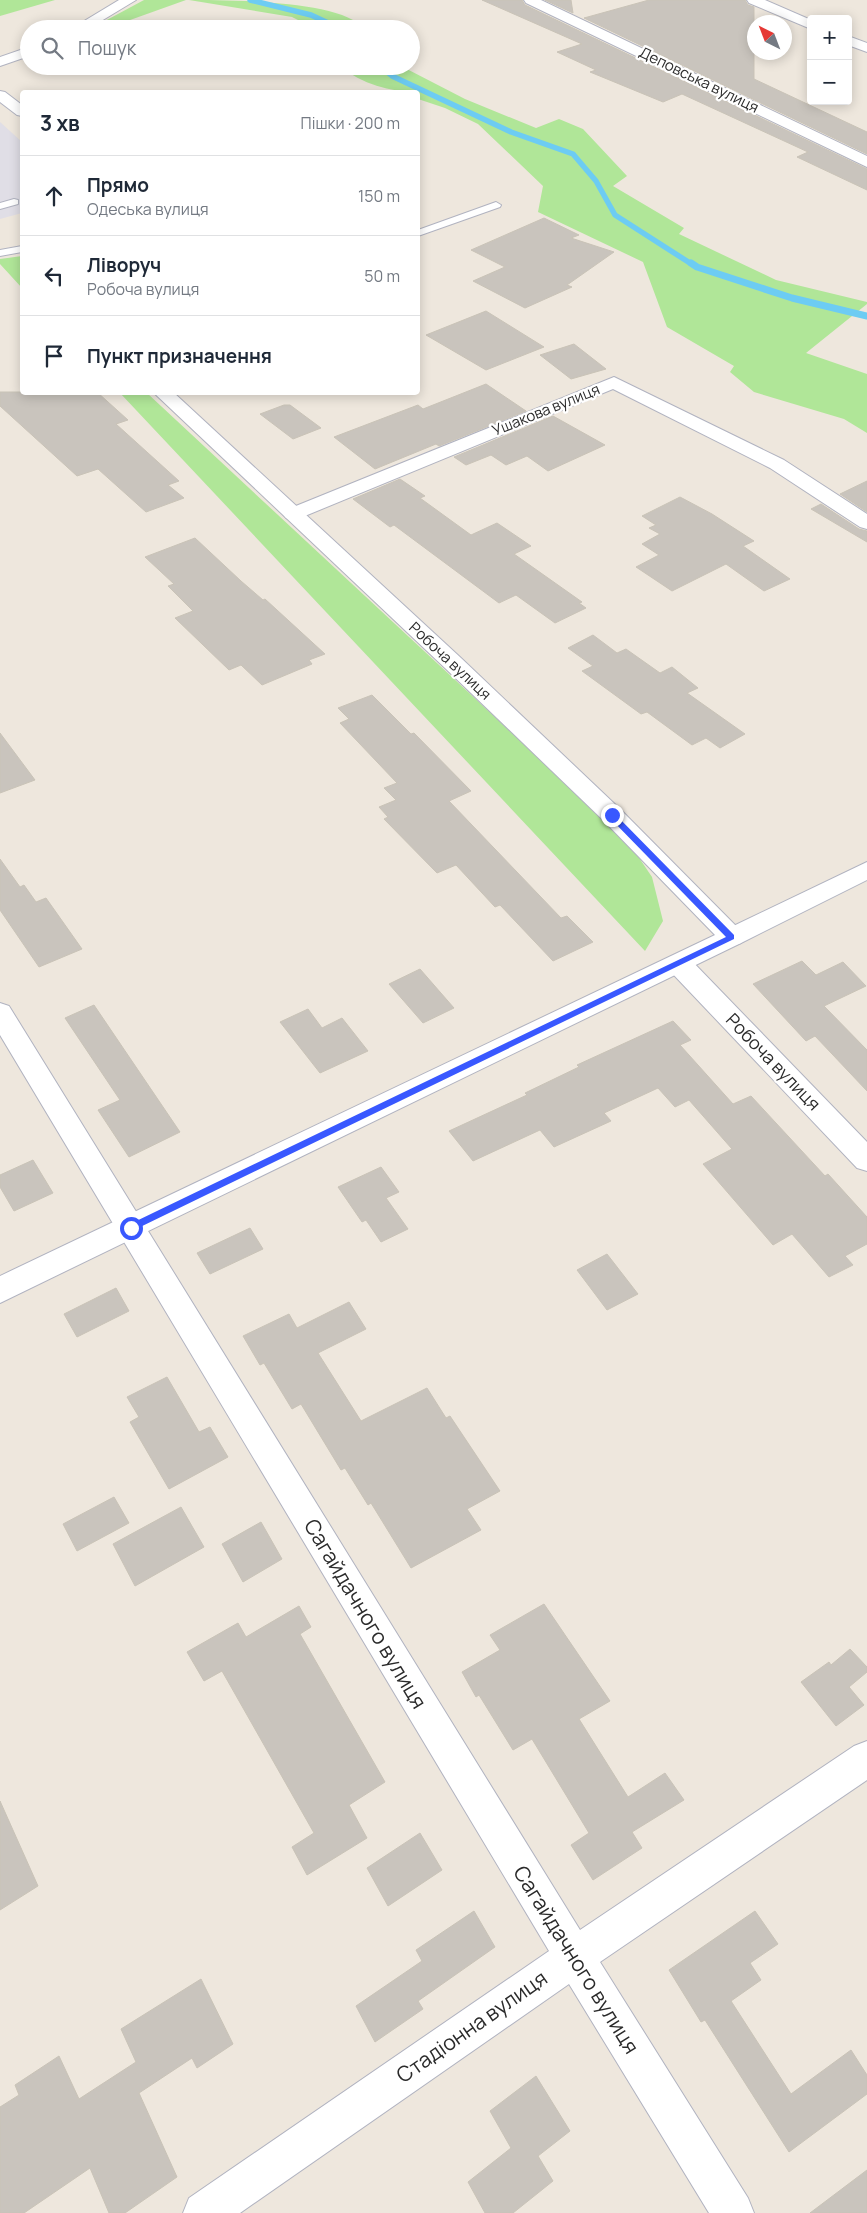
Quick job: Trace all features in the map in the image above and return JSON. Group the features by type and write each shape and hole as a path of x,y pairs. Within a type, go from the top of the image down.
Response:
{"street":[{"path":"94,20 129,0"},
{"name":"Деповська вулиця","path":"530,0 867,162"},
{"path":"754,0 807,22"},
{"path":"852,42 867,48"},
{"path":"0,62 20,54"},
{"path":"0,95 20,110"},
{"name":"Ушакова вулиця","path":"293,514 614,382 776,464 867,523"},
{"name":"Робоча вулиця","path":"165,395 612,815 732,937"},
{"path":"0,1290 679,964 867,870"},
{"name":"Робоча вулиця","path":"679,964 867,1160"},
{"name":"Сагайдачного вулиця","path":"0,1013 574,1957 733,2213"},
{"name":"Стадіонна вулиця","path":"204,2213 574,1957 867,1759"}],"lane":[{"path":"0,206 14,202"},
{"path":"420,231 496,205"},
{"path":"0,253 20,249"}],"shaded area":[{"path":"0,122 20,140 20,214 0,219"}],"green space":[{"path":"0,0 55,0 0,16"},
{"path":"144,0 186,0 130,20 107,20"},
{"path":"189,0 229,0 309,7 333,12 353,20 298,20 292,17"},
{"path":"352,75 418,75 465,99 536,128 559,119 583,129 627,176 613,186 684,228 679,234 776,280 867,302 867,304 806,353 867,374 867,433 844,419 754,392 730,372 734,366 667,327 643,262 538,212 543,186 478,124 445,108 420,100 420,90 387,89"},
{"path":"20,256 20,286 0,264 0,259"},
{"path":"122,395 149,395 627,840 652,877 663,921 645,951"}],"building":[{"path":"482,0 522,0 525,5 867,169 867,190 797,157 808,152 682,94 663,102 590,72 596,70 557,52 582,44"},
{"path":"545,0 571,0 573,13"},
{"path":"649,0 745,0 748,5 754,7 754,15 747,15 747,60 754,60 754,79 867,132 867,154 584,18"},
{"path":"544,218 579,235 571,238 614,252 567,285 572,287 525,308 473,281 505,267 471,250"},
{"path":"486,311 544,347 486,370 426,335"},
{"path":"574,344 606,369 571,379 540,355"},
{"path":"486,384 526,411 375,469 334,437 418,405 423,409"},
{"path":"0,392 20,392 20,395 100,395 128,420 116,424 179,481 168,485 184,498 146,512 98,469 77,476 0,406"},
{"path":"284,405 290,405 321,428 293,439 260,414"},
{"path":"553,416 605,445 548,471 527,456 506,465 491,455 466,465 454,457"},
{"path":"400,479 425,496 420,498 471,535 497,523 531,546 514,554 582,602 579,603 586,608 555,623 516,595 499,603 394,525 390,527 353,499"},
{"path":"867,481 867,512 840,494"},
{"path":"680,497 712,514 754,541 743,546 790,579 764,591 726,564 672,591 636,567 659,555 642,544 660,534 649,528 656,525 642,516"},
{"path":"821,504 859,529 867,531 867,542 811,509"},
{"path":"195,538 325,654 309,660 312,664 262,685 241,665 229,670 175,618 193,611 168,586 174,584 145,557"},
{"path":"593,635 617,653 626,649 660,673 672,667 698,688 687,693 745,734 720,748 706,738 692,745 647,712 641,714 582,671 593,666 568,648"},
{"path":"372,695 411,734 414,733 471,791 449,801 561,918 567,916 593,942 553,961 500,905 495,907 456,865 437,873 384,819 388,817 379,807 396,800 384,788 397,783 340,723 349,719 338,708"},
{"path":"0,733 35,780 0,793"},
{"path":"0,859 20,887 24,885 36,902 46,898 82,949 39,967 0,910"},
{"path":"802,961 816,975 843,962 866,986 824,1006 867,1050 867,1091 815,1036 806,1041 753,984"},
{"path":"420,969 454,1008 423,1023 389,984"},
{"path":"94,1005 180,1132 129,1157 98,1110 120,1100 65,1018"},
{"path":"308,1009 322,1028 342,1018 368,1051 320,1073 280,1022"},
{"path":"673,1021 691,1040 680,1045 733,1104 751,1096 825,1176 828,1174 867,1217 867,1244 845,1256 853,1265 829,1277 792,1234 773,1245 703,1164 732,1149 689,1100 675,1107 658,1088 604,1113 611,1121 554,1147 540,1130 473,1161 449,1131 527,1095 525,1093 579,1067 577,1065"},
{"path":"33,1160 53,1193 14,1211 0,1187 0,1175"},
{"path":"381,1167 399,1192 386,1198 408,1229 381,1242 366,1220 362,1222 338,1187"},
{"path":"250,1228 263,1249 210,1274 197,1253"},
{"path":"607,1254 638,1294 607,1310 577,1270"},
{"path":"116,1288 129,1311 77,1337 64,1314"},
{"path":"349,1302 366,1329 318,1353 361,1421 427,1388 446,1418 450,1416 500,1491 467,1509 481,1530 411,1568 371,1503 368,1505 345,1468 341,1470 301,1404 292,1409 264,1363 260,1365 243,1336 289,1314 297,1328"},
{"path":"167,1377 199,1432 210,1427 228,1457 169,1489 130,1422 139,1417 127,1397"},
{"path":"114,1497 129,1523 77,1551 63,1524"},
{"path":"181,1507 204,1547 135,1586 113,1544"},
{"path":"261,1522 282,1559 243,1582 222,1544"},
{"path":"544,1604 610,1701 579,1719 628,1797 665,1773 684,1800 632,1832 642,1848 593,1880 571,1845 589,1833 532,1739 513,1750 479,1695 476,1697 462,1672 500,1650 490,1635"},
{"path":"299,1606 311,1627 300,1634 385,1782 349,1805 367,1838 307,1875 292,1847 314,1833 222,1671 204,1681 187,1652 238,1623 246,1637"},
{"path":"850,1649 867,1667 867,1672 849,1687 864,1705 836,1726 801,1682 829,1662 831,1665"},
{"path":"0,1801 38,1886 0,1910"},
{"path":"420,1833 442,1870 388,1906 367,1868"},
{"path":"474,1911 495,1947 418,2001 423,2009 375,2042 356,2006 422,1961 416,1950"},
{"path":"755,1911 778,1944 750,1963 761,1980 731,2001 791,2094 851,2050 867,2075 867,2094 789,2152 705,2020 701,2022 669,1970"},
{"path":"201,1979 233,2044 197,2068 192,2058 139,2093 177,2177 125,2213 109,2213 90,2168 24,2213 0,2213 0,2107 19,2095 15,2085 59,2056 79,2099 136,2062 121,2029"},
{"path":"536,2076 570,2131 538,2156 553,2181 513,2213 485,2213 468,2182 511,2148 490,2111"},
{"path":"867,2170 867,2213 810,2213"}],"waterway":[{"path":"250,0 311,15 322,20"},
{"path":"391,75 511,132 573,154 596,181 615,215 693,265"},
{"path":"691,263 697,267 792,298 867,316"}],"route":[{"path":"131,1228 732,937 612,815"}]}
